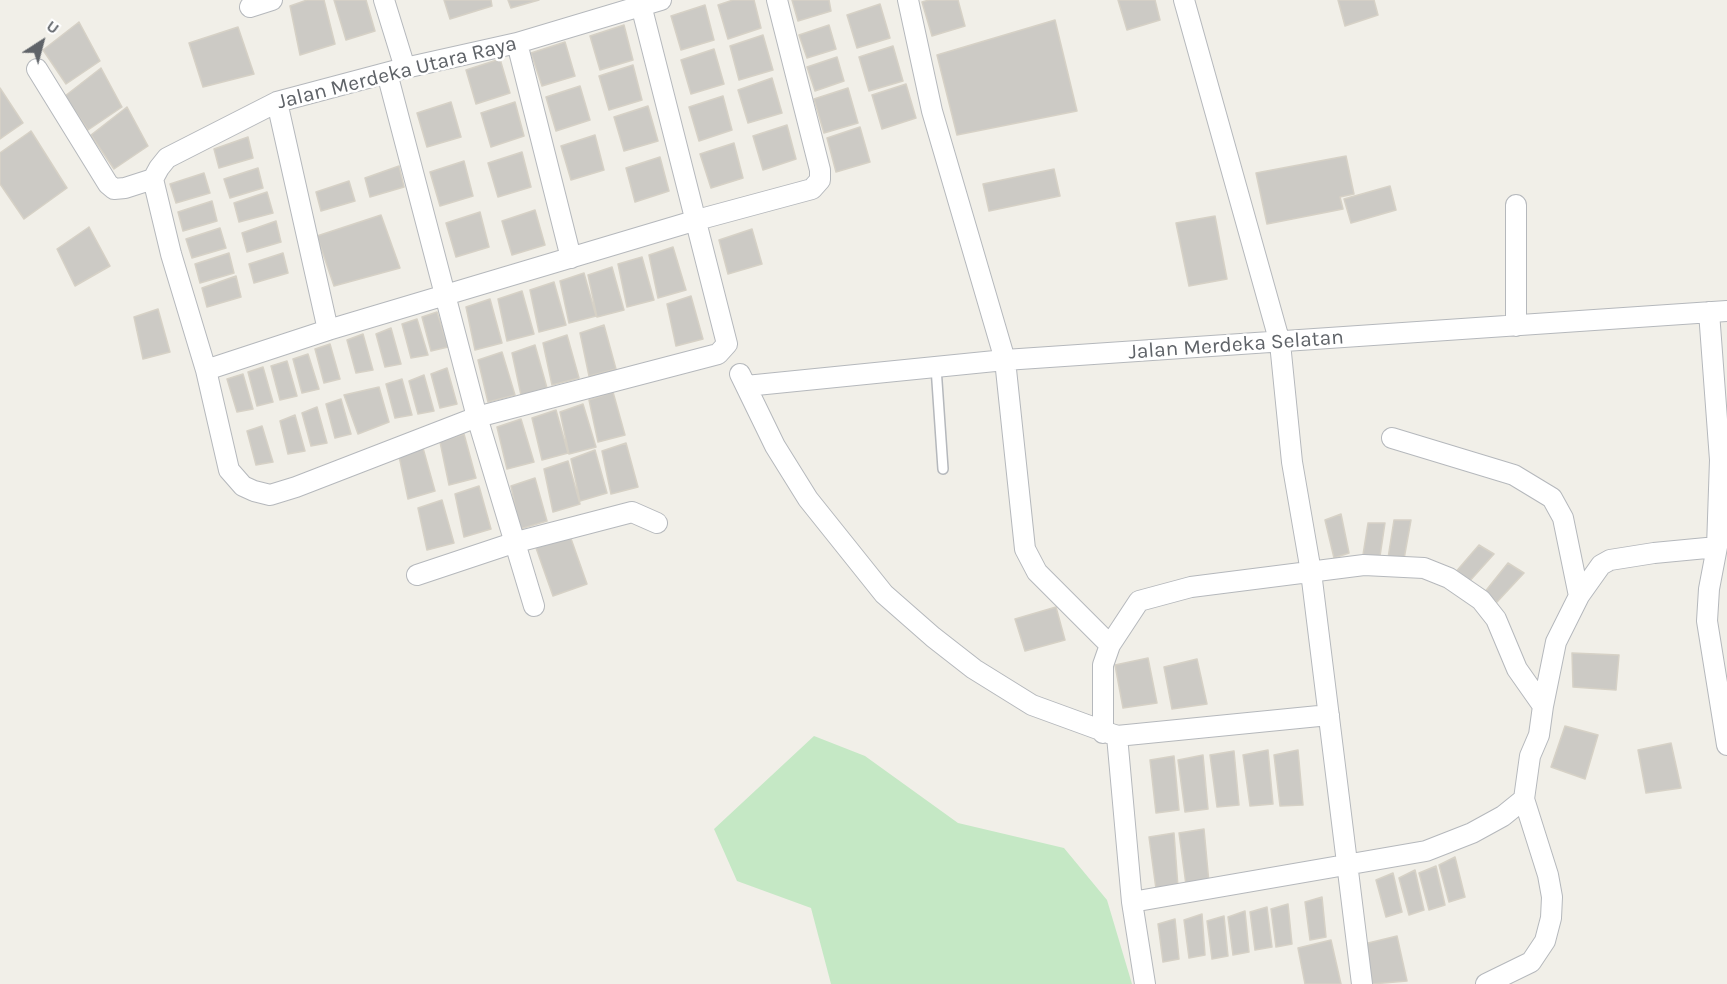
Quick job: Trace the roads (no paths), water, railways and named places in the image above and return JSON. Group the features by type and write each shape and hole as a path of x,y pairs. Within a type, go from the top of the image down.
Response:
{"street":[{"path":"250,7 272,0"},
{"path":"384,0 396,70 477,417 513,543 534,606"},
{"name":"Jalan Merdeka Utara Raya","path":"153,179 167,158 277,102 396,70 517,43 661,0"},
{"path":"206,370 328,330 697,220 812,189 819,180 820,170 777,0"},
{"path":"908,0 933,111 1005,360 1026,549 1036,572 1110,645"},
{"path":"1184,0 1280,343 1292,462 1311,572 1362,984"},
{"path":"641,5 727,344 775,447 808,499 884,594 933,637 1002,688 1032,705 1110,734 1329,715"},
{"path":"517,43 571,258"},
{"path":"37,69 108,184 114,189 153,179 171,254 206,370 229,470 243,486 270,495 477,417 718,354 727,344"},
{"path":"277,102 328,330"},
{"path":"1516,206 1516,326"},
{"path":"1718,311 1720,460 1717,547 1709,589 1707,621 1727,745"},
{"name":"Jalan Merdeka Selatan","path":"740,374 936,368 1005,360 1280,343 1718,311"},
{"path":"1392,438 1514,475 1552,498 1563,518 1579,596"},
{"path":"417,574 513,543 632,512 657,522"},
{"path":"1486,984 1531,962 1545,941 1551,918 1552,897 1548,875 1524,799 1530,756 1539,735 1556,642 1579,596 1596,570 1610,560 1717,547"},
{"path":"1145,984 1101,680 1110,645 1128,614 1144,598 1191,587 1364,565 1424,568 1458,584 1490,610 1509,645 1517,669 1544,706"},
{"path":"1132,902 1426,851 1452,842 1503,816 1524,799"}],"lane":[{"path":"936,368 943,469"}]}
